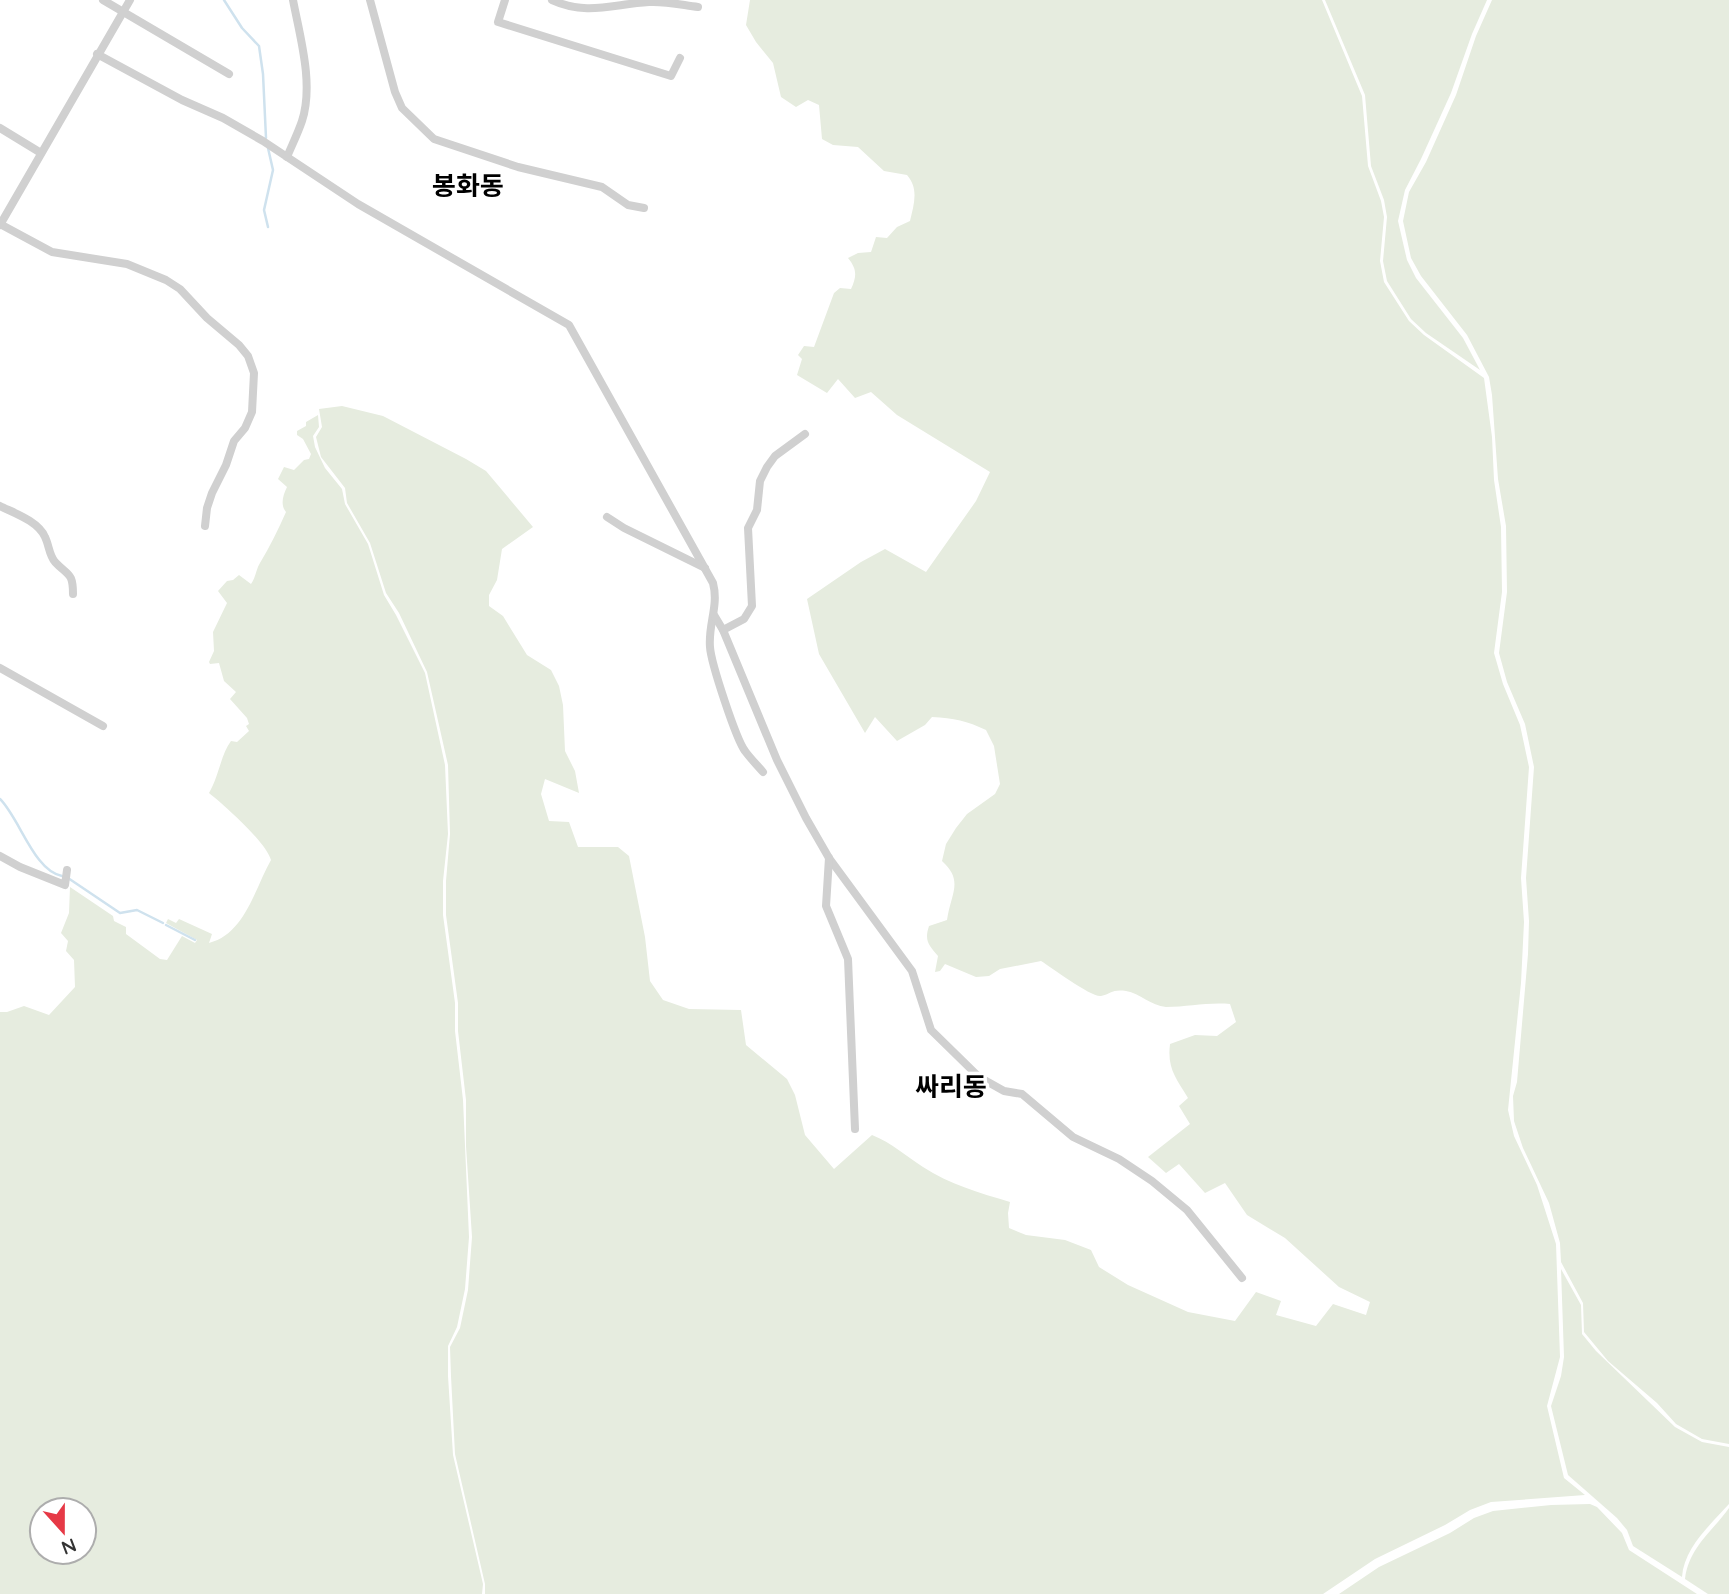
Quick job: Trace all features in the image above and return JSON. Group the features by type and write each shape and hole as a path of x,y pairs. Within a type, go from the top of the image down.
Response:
{"street":[{"path":"103,0 229,74"},
{"path":"130,0 0,224 52,252 127,264 166,280 180,289 248,356 254,373 252,412 245,428 234,441 212,493 205,526"},
{"path":"287,157 303,119 306,88 293,0"},
{"path":"370,0 398,100 402,108 434,139 518,167 602,187 628,205 644,208"},
{"path":"505,0 498,22 671,76 680,58"},
{"path":"551,0 582,9 653,2 698,7"},
{"path":"97,54 263,141 358,204 569,326 713,583 716,596 710,650 740,742 763,772"},
{"path":"0,128 41,153"},
{"path":"723,630 744,619 752,606 748,528 757,510 761,481 775,456 805,434"},
{"path":"0,506 36,525 45,535 54,562 70,573 73,594"},
{"path":"607,517 705,568"},
{"path":"714,615 723,630 776,760 806,818 829,858 912,971 931,1030 979,1077 1004,1091 1023,1094 1073,1137 1119,1159 1152,1181 1187,1209 1242,1278"},
{"path":"0,668 103,726"},
{"path":"0,856 65,885 67,870"},
{"path":"829,858 826,906 848,959 855,1129"}],"shaded area":[{"path":"750,0 1322,0 1362,96 1368,166 1384,217 1380,261 1384,282 1409,321 1484,378 1501,527 1502,592 1494,653 1520,725 1529,767 1521,878 1524,922 1521,983 1508,1110 1514,1136 1537,1185 1556,1244 1560,1357 1547,1406 1564,1478 1585,1495 1491,1502 1375,1559 1323,1594 485,1594 455,1454 451,1376 450,1347 460,1328 468,1290 472,1237 466,1100 458,1031 458,1003 446,915 450,834 448,765 427,672 399,613 386,593 370,543 347,503 345,488 321,457 316,437 322,427 319,409 342,406 383,416 466,459 486,471 533,527 502,549 497,580 489,595 489,606 503,616 527,655 551,670 559,686 563,705 565,751 575,771 579,793 545,779 541,794 549,821 569,822 578,847 618,847 629,856 645,937 650,981 663,1000 689,1009 741,1010 746,1045 787,1079 795,1095 805,1135 834,1169 872,1135 943,1178 1010,1202 1009,1228 1026,1235 1065,1240 1091,1250 1099,1267 1128,1285 1188,1312 1235,1321 1256,1292 1281,1301 1276,1315 1316,1326 1333,1304 1366,1315 1370,1302 1339,1287 1285,1238 1247,1215 1225,1183 1205,1193 1179,1164 1166,1173 1148,1157 1190,1124 1179,1106 1188,1098 1171,1067 1170,1044 1195,1035 1217,1036 1236,1022 1230,1004 1166,1007 1126,991 1096,995 1041,961 1000,969 989,976 976,977 945,964 940,971 935,972 938,956 928,942 929,926 947,920 954,888 953,875 942,861 946,844 967,814 995,794 1000,784 994,746 986,730 947,718 932,717 925,725 897,741 875,717 865,733 819,654 807,599 885,549 926,572 976,501 990,472 897,415 871,392 855,398 838,379 827,393 797,375 802,359 798,355 804,346 814,347 834,293 840,288 851,289 855,273 848,258 858,253 871,252 876,237 887,238 897,227 910,221 914,191 907,175 884,171 858,147 833,145 822,139 819,105 808,100 796,107 781,97 773,63 746,25"},
{"path":"1325,0 1487,0 1451,93 1405,190 1398,221 1407,260 1416,278 1463,338 1480,370 1426,333 1411,319 1387,281 1383,261 1387,217 1384,200 1371,166 1365,95"},
{"path":"1492,0 1729,0 1729,1444 1702,1439 1676,1424 1657,1403 1608,1361 1584,1332 1583,1303 1561,1262 1560,1243 1549,1203 1523,1148 1514,1121 1513,1096 1517,1082 1528,954 1526,878 1534,767 1525,724 1507,682 1499,653 1507,592 1506,526 1498,479 1492,395 1489,377 1467,335 1421,276 1411,258 1403,221 1409,192 1426,162 1456,95 1476,36"},
{"path":"318,415 319,427 313,436 315,447 325,468 342,489 345,504 368,544 384,595 425,673 445,765 448,834 443,915 455,1003 455,1031 463,1100 469,1237 465,1289 457,1327 448,1346 448,1376 453,1455 483,1584 482,1594 0,1594 0,1012 24,1006 49,1015 75,987 74,960 66,951 68,941 61,933 69,913 70,887 113,916 114,921 126,927 126,934 160,959 167,960 182,936 195,943 197,940 166,923 168,919 176,923 179,919 212,934 209,943 232,930 248,909 271,860 253,834 209,793 228,746 231,741 237,742 249,731 246,726 249,724 230,699 236,692 224,681 219,663 209,662 214,651 213,632 227,603 218,591 227,581 239,575 251,584 253,581 286,512 283,500 287,487 278,479 284,467 294,470 304,460 309,459 311,454 303,439 297,435 297,431 306,426 306,422"},
{"path":"1561,1269 1581,1305 1582,1334 1596,1351 1675,1427 1702,1442 1729,1447 1729,1504 1693,1547 1682,1577 1633,1546 1627,1530 1617,1518 1568,1475 1551,1406 1564,1357"},
{"path":"1590,1504 1597,1507 1622,1533 1629,1550 1697,1594 1339,1594 1379,1567 1493,1511"},
{"path":"1729,1508 1729,1594 1708,1594 1685,1579 1687,1568 1702,1540"}],"waterway":[{"path":"224,0 242,28 259,46 266,138"},
{"path":"268,148 273,170 264,210 268,227"},
{"path":"0,799 43,865 62,876"},
{"path":"68,878 120,913 137,910 163,923"},
{"path":"166,925 195,940"}],"district":[{"name":"봉화동","path":"468,186"},
{"name":"싸리동","path":"951,1087"}]}
